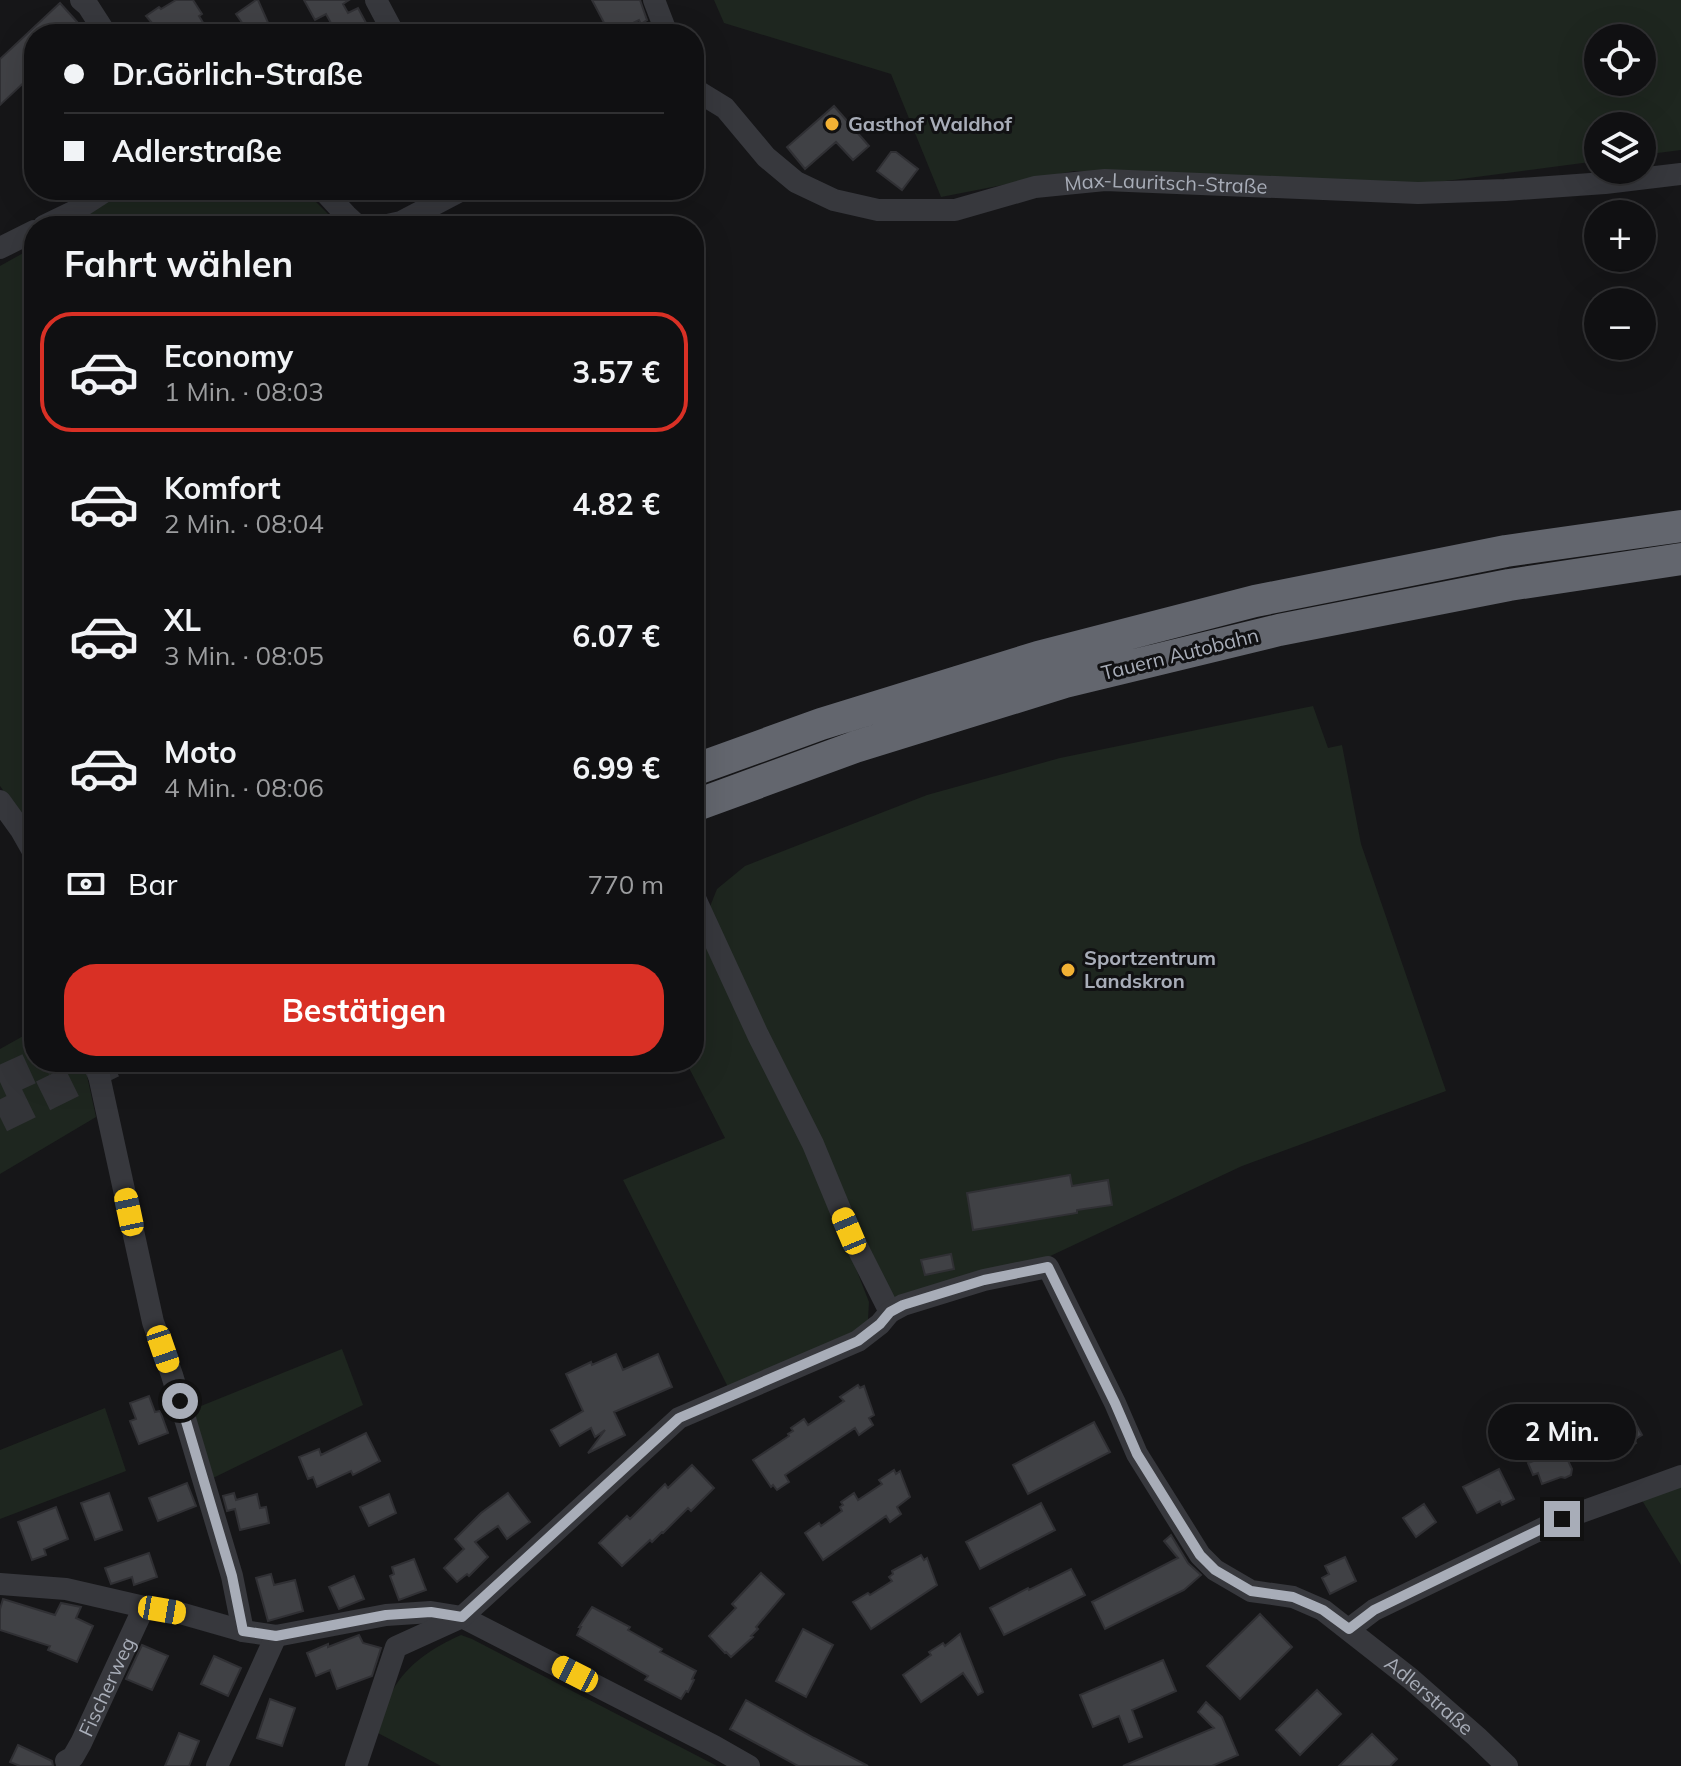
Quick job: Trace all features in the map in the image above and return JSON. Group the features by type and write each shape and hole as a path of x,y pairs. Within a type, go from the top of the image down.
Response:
{"highway":[{"name":"Tauern Autobahn","path":"704,766 821,724 1038,657 1255,601 1506,551 1681,526"},
{"name":"Tauern Autobahn","path":"704,802 855,747 1080,678 1279,630 1509,585 1681,559"}],"street":[{"path":"81,0 100,24"},
{"path":"376,0 389,24"},
{"path":"654,0 663,24"},
{"name":"Max-Lauritsch-Straße","path":"704,95 725,108 766,157 796,182 834,200 878,210 955,210 1035,187 1105,180 1418,193 1605,183 1681,174"},
{"path":"65,216 92,200"},
{"path":"332,200 347,216"},
{"path":"412,216 443,200"},
{"path":"0,248 24,236"},
{"path":"0,801 24,835"},
{"path":"396,1647 462,1617 679,1418 858,1341 890,1312 849,1231 813,1144 704,918"},
{"path":"98,1072 153,1322 172,1375 232,1576 243,1631"},
{"name":"Adlerstraße","path":"890,1312 903,1305 984,1280 1048,1267 1137,1454 1200,1555 1215,1570 1251,1591 1293,1597 1323,1610 1423,1689 1507,1766"},
{"path":"1349,1629 1374,1610 1562,1519 1681,1476"},
{"path":"0,1584 66,1589 276,1636 386,1615 431,1612 462,1617 656,1715 749,1766"},
{"name":"Fischerweg","path":"66,1761 73,1757 81,1743 144,1607"},
{"path":"356,1766 396,1647 386,1615"},
{"path":"217,1766 276,1636"}],"shaded area":[{"path":"714,0 1681,0 1681,150 1656,153 1656,112 1584,112 1584,163 1415,185 1074,171 941,197 891,74 724,23"},
{"path":"110,200 314,200 330,216 86,216"},
{"path":"24,253 24,819 0,786 0,266"},
{"name":"Sportzentrum Landskron","path":"1313,706 1328,748 1342,745 1361,844 1446,1091 1242,1166 1046,1258 887,1305 707,914 717,889 745,866 927,795 1060,758"},
{"path":"704,934 805,1138 869,1302 868,1320 857,1331 728,1387 623,1180 725,1138 691,1072 704,1072"},
{"path":"24,1036 24,1072 86,1072 96,1117 0,1174 0,1049"},
{"path":"342,1349 363,1405 211,1479 191,1410"},
{"path":"105,1408 126,1471 0,1519 0,1450"},
{"path":"1681,1483 1681,1565 1640,1497"},
{"path":"461,1635 717,1766 441,1766 376,1732 390,1695 406,1672 431,1651"}],"building":[{"path":"176,0 193,0 202,14 199,16 204,24 151,24 146,16 159,7 161,9"},
{"path":"258,0 269,24 243,24 236,14"},
{"path":"304,0 349,0 343,4 348,13 358,8 367,24 332,24 326,14 315,20"},
{"path":"592,0 640,0 647,20 641,24 639,20 631,24 605,24"},
{"path":"60,3 79,24 38,24"},
{"path":"24,37 24,82 0,105 0,59"},
{"name":"Gasthof Waldhof","path":"834,106 869,146 853,160 836,142 805,169 787,147"},
{"path":"891,152 896,152 918,169 902,190 877,171"},
{"path":"1070,1175 1072,1186 1108,1180 1112,1205 973,1230 967,1193"},
{"path":"951,1254 954,1269 925,1275 921,1260"},
{"path":"616,1354 623,1370 658,1354 672,1387 614,1412 625,1435 588,1453 605,1430 595,1437 591,1428 560,1446 551,1430 583,1411 566,1374"},
{"path":"858,1385 860,1388 864,1386 874,1415 869,1418 873,1425 859,1435 855,1428 785,1475 789,1482 777,1490 773,1485 771,1487 753,1460 789,1436 793,1431 791,1428 804,1419 808,1425 844,1401 840,1397"},
{"path":"149,1396 155,1412 160,1411 168,1433 139,1444 130,1421 136,1419 130,1403"},
{"path":"1632,1417 1642,1435 1623,1451 1606,1431"},
{"path":"1094,1422 1110,1452 1028,1494 1013,1465"},
{"path":"366,1433 380,1461 353,1475 351,1471 317,1487 313,1477 308,1479 299,1457 319,1449 321,1455"},
{"path":"1563,1450 1572,1469 1571,1475 1542,1484 1538,1473 1533,1475 1528,1463"},
{"path":"692,1465 714,1488 691,1511 688,1508 622,1566 599,1543 627,1516 630,1519 665,1484 668,1488"},
{"path":"1499,1469 1514,1499 1502,1505 1500,1501 1477,1513 1463,1487"},
{"path":"894,1470 896,1474 900,1471 910,1497 897,1507 901,1514 890,1522 886,1516 823,1560 805,1533 842,1511 841,1502 854,1493 858,1500 882,1484 879,1480"},
{"path":"187,1483 196,1506 158,1521 149,1498"},
{"path":"109,1493 122,1530 95,1540 81,1503"},
{"path":"234,1493 236,1500 257,1494 260,1508 266,1507 269,1523 240,1530 235,1509 227,1511 223,1496"},
{"path":"508,1493 530,1522 507,1539 498,1526 475,1542 488,1557 469,1576 467,1574 457,1582 444,1568 464,1549 455,1539 481,1513"},
{"path":"389,1494 396,1513 369,1526 360,1507"},
{"path":"1041,1503 1055,1530 980,1569 966,1542"},
{"path":"1424,1504 1436,1522 1416,1537 1403,1518"},
{"path":"56,1507 68,1539 44,1549 46,1555 32,1560 18,1522"},
{"path":"1171,1535 1188,1563 1201,1575 1184,1590 1105,1629 1092,1602 1178,1558 1164,1541"},
{"path":"149,1553 157,1577 134,1585 132,1577 111,1584 105,1568"},
{"path":"921,1555 924,1560 927,1558 937,1585 871,1629 853,1602 892,1581 889,1577 892,1571"},
{"path":"1345,1557 1356,1581 1330,1594 1322,1578 1329,1574 1325,1566"},
{"path":"414,1559 426,1590 399,1600 390,1576 394,1574 392,1567"},
{"path":"1071,1569 1085,1595 1004,1635 990,1608"},
{"path":"761,1573 784,1594 756,1627 758,1629 753,1637 731,1657 709,1636 736,1608 732,1604"},
{"path":"271,1574 274,1585 295,1580 303,1611 268,1621 256,1578"},
{"path":"354,1576 364,1599 339,1609 329,1587"},
{"path":"3,1599 55,1615 61,1603 81,1607 76,1618 93,1626 77,1662 48,1650 50,1646 0,1630"},
{"path":"592,1607 630,1627 628,1630 662,1649 660,1652 696,1671 688,1692 681,1699 645,1680 648,1676 577,1635"},
{"path":"1260,1614 1292,1647 1240,1699 1207,1666"},
{"path":"803,1629 833,1645 806,1697 776,1681"},
{"path":"960,1634 983,1692 978,1695 963,1673 921,1702 903,1675 931,1655 929,1652 943,1643 945,1646"},
{"path":"359,1635 363,1643 381,1648 372,1676 337,1689 330,1670 316,1676 307,1653"},
{"path":"142,1645 168,1656 152,1690 126,1679"},
{"path":"214,1656 241,1668 228,1696 201,1684"},
{"path":"1163,1660 1176,1691 1132,1710 1142,1737 1129,1742 1119,1716 1093,1727 1080,1695"},
{"path":"1317,1690 1341,1714 1300,1755 1276,1730"},
{"path":"270,1699 295,1708 282,1746 257,1738"},
{"path":"746,1700 868,1766 798,1766 730,1729"},
{"path":"1206,1702 1222,1717 1238,1755 1212,1766 1123,1766 1214,1728 1198,1712"},
{"path":"179,1733 199,1741 189,1766 165,1766"},
{"path":"1372,1734 1397,1759 1390,1766 1339,1766"},
{"path":"18,1745 52,1761 53,1766 20,1766 10,1762"}],"tunnel":[{"path":"0,1082 24,1071"},
{"path":"0,1117 92,1072"}],"place":[{"name":"Gasthof Waldhof","path":"832,124"},
{"name":"Sportzentrum Landskron","path":"1068,970"}],"route":[{"path":"180,1401 232,1576 243,1631 276,1636 386,1615 431,1612 462,1617 679,1418 858,1341 890,1312 903,1305 984,1280 1048,1267 1137,1454 1155,1485 1200,1555 1215,1570 1251,1591 1293,1597 1323,1610 1349,1629 1374,1610 1562,1519"}]}
